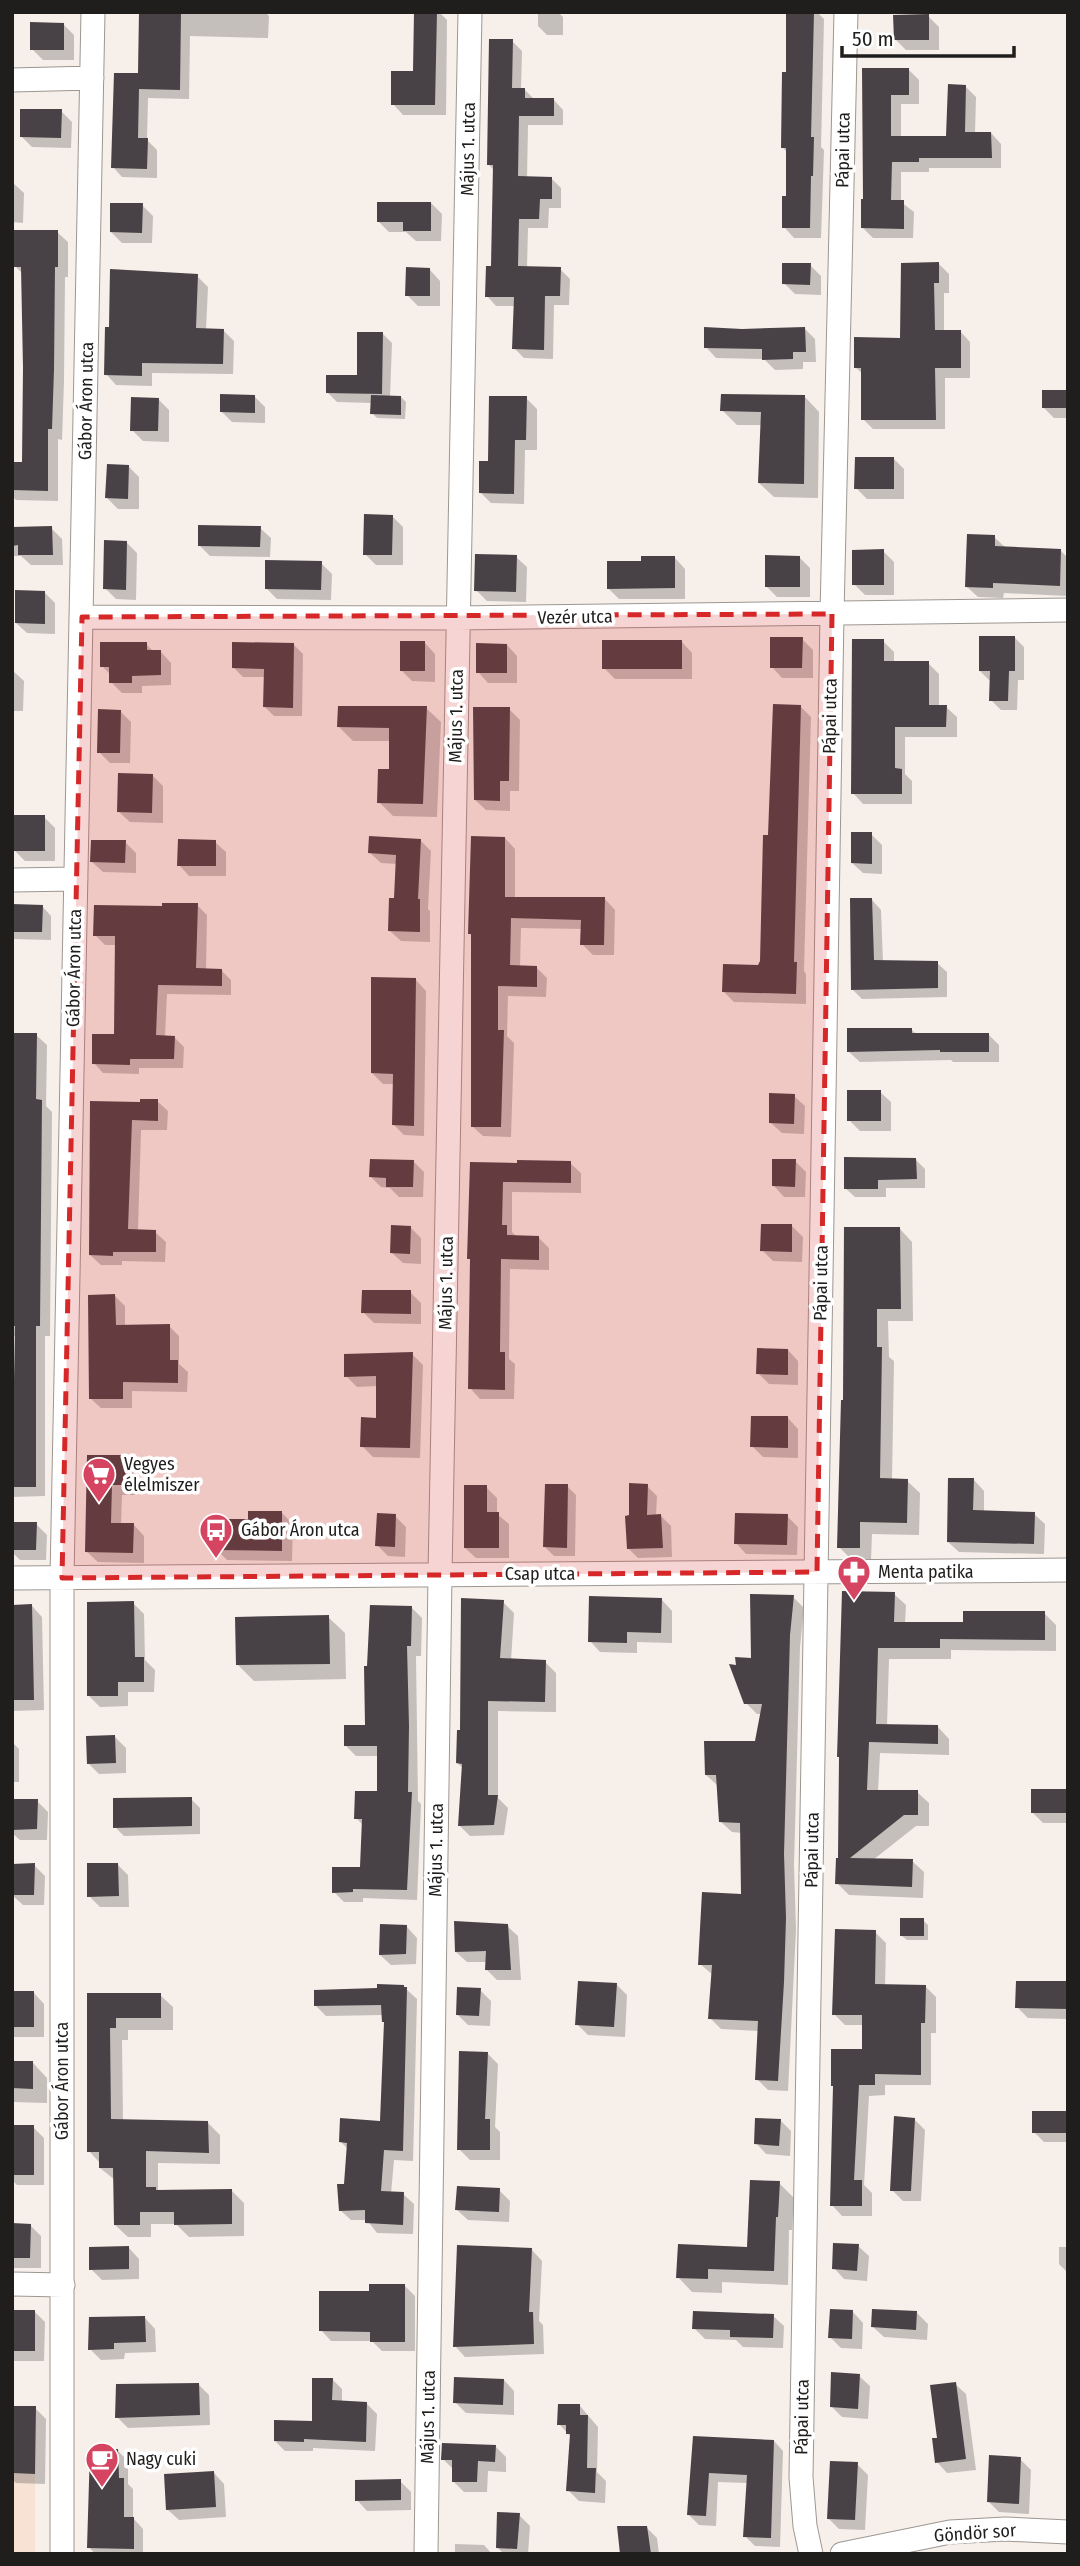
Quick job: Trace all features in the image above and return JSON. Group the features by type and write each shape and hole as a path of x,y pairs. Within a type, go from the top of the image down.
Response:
{"street":[{"name":"Gábor Áron utca","path":"62,2554 62,1578 93,12"},
{"name":"Május 1. utca","path":"426,2554 440,1574 470,12"},
{"name":"Pápai utca","path":"811,2554 805,2526 801,2477 832,614 846,12"},
{"path":"12,80 92,78"},
{"name":"Vezér utca","path":"82,617 458,618 1068,610"},
{"path":"12,880 76,879"},
{"name":"Csap utca","path":"12,1578 1068,1570"},
{"path":"12,2284 63,2285"},
{"name":"Göndör sor","path":"842,2554 950,2532 1005,2529 1068,2532"}],"highlighted area":[{"path":"832,614 817,1572 62,1578 82,617"}],"shaded area":[{"path":"12,2473 35,2474 35,2554 12,2554"}],"building":[{"path":"139,12 181,12 180,90 139,89 138,138 148,138 147,169 111,168 114,73 138,73"},
{"path":"414,12 437,12 435,105 391,105 391,71 413,71"},
{"path":"786,12 814,12 811,137 814,137 810,228 782,228 782,196 786,196 786,148 781,148 782,72 786,72"},
{"path":"929,14 929,40 894,40 893,15"},
{"path":"30,22 64,23 64,50 30,50"},
{"path":"489,39 513,39 512,88 525,88 525,98 554,98 554,116 519,116 518,176 552,177 552,199 540,199 539,219 519,219 518,266 561,267 560,296 545,296 544,350 512,349 514,297 485,297 486,266 491,266 493,165 487,165"},
{"path":"862,68 909,68 909,95 891,95 891,136 946,136 948,84 966,85 965,132 991,132 992,158 919,158 919,162 892,162 891,200 904,200 904,229 861,228"},
{"path":"20,109 62,109 61,138 20,137"},
{"path":"377,202 431,202 431,231 403,231 403,222 377,222"},
{"path":"110,203 143,203 142,233 110,232"},
{"path":"14,230 58,230 52,429 48,429 48,491 12,490 12,462 22,462 23,368 21,267 13,267"},
{"path":"939,262 939,283 934,283 935,330 961,330 961,368 935,368 936,420 861,420 861,368 854,368 854,337 900,338 901,263"},
{"path":"782,263 811,263 810,285 782,284"},
{"path":"406,267 430,268 430,296 405,296"},
{"path":"110,269 198,274 196,328 224,329 223,364 142,363 142,376 104,375 105,327 109,327"},
{"path":"704,327 805,327 806,352 793,352 793,359 762,360 762,349 704,348"},
{"path":"357,332 383,332 382,394 326,393 326,375 357,375"},
{"path":"1042,390 1068,390 1068,408 1042,408"},
{"path":"220,394 255,395 255,413 220,412"},
{"path":"721,394 805,395 804,484 758,483 761,412 720,411"},
{"path":"371,395 401,396 401,415 370,414"},
{"path":"489,396 527,396 526,440 515,440 514,494 479,493 479,461 488,461"},
{"path":"131,397 159,398 158,431 130,431"},
{"path":"855,457 894,457 894,489 854,489"},
{"path":"107,464 129,465 128,499 105,498"},
{"path":"364,514 393,515 392,555 363,555"},
{"path":"198,525 261,526 260,547 198,546"},
{"path":"52,526 53,555 18,555 18,545 12,546 12,527"},
{"path":"967,534 995,535 995,546 1061,549 1060,586 993,583 993,588 965,587"},
{"path":"104,540 127,541 126,590 103,589"},
{"path":"884,549 884,585 852,585 852,550"},
{"path":"475,554 517,555 516,592 474,591"},
{"path":"765,555 800,556 800,587 765,587"},
{"path":"641,556 675,556 675,588 607,589 607,561 641,561"},
{"path":"265,560 322,561 321,590 265,589"},
{"path":"15,590 45,591 45,624 15,623"},
{"path":"979,636 1015,636 1015,671 1009,671 1008,701 989,701 990,671 979,671"},
{"path":"770,637 803,637 802,668 770,668"},
{"path":"852,639 884,639 884,661 929,661 929,705 947,705 946,727 895,727 895,768 902,769 902,794 851,794"},
{"path":"602,640 682,640 682,669 602,669"},
{"path":"400,641 425,641 425,671 400,671"},
{"path":"100,642 147,642 147,650 161,650 161,675 132,676 132,683 109,683 109,667 100,667"},
{"path":"232,642 294,643 293,708 263,707 264,669 232,668"},
{"path":"476,643 507,644 507,673 476,673"},
{"path":"773,704 801,705 794,962 797,962 796,994 722,992 723,964 758,965 760,961 763,835 768,835"},
{"path":"338,706 427,706 423,804 377,803 378,769 389,769 389,728 337,727"},
{"path":"473,707 510,707 509,781 500,781 500,801 474,800"},
{"path":"98,709 121,710 120,753 97,753"},
{"path":"118,773 153,774 152,813 117,812"},
{"path":"13,815 45,815 45,851 12,851"},
{"path":"851,832 872,832 872,864 851,863"},
{"path":"369,836 421,839 418,899 420,932 388,931 389,898 394,898 396,855 368,853"},
{"path":"471,836 505,837 505,897 605,897 604,945 580,945 581,920 511,918 510,965 537,966 537,987 498,986 498,1030 504,1030 501,1127 471,1127 471,934 468,934"},
{"path":"178,839 216,840 216,866 177,866"},
{"path":"91,840 126,840 125,863 90,862"},
{"path":"850,898 872,898 874,960 938,961 938,988 851,990"},
{"path":"162,903 198,903 196,968 222,969 222,986 158,985 156,1035 175,1036 174,1059 130,1059 130,1065 92,1064 92,1034 114,1034 115,936 93,936 94,905 162,906"},
{"path":"12,904 43,905 42,932 12,932"},
{"path":"371,977 416,978 414,1126 392,1125 393,1074 371,1073"},
{"path":"847,1028 912,1028 912,1033 989,1033 989,1052 847,1052"},
{"path":"12,1033 37,1033 36,1099 42,1100 40,1326 36,1326 36,1487 12,1487 15,1326 12,1326"},
{"path":"847,1090 881,1090 881,1121 847,1121"},
{"path":"769,1093 795,1094 794,1124 769,1123"},
{"path":"140,1099 158,1099 158,1121 132,1120 128,1229 156,1230 156,1252 89,1255 90,1101 140,1102"},
{"path":"844,1157 916,1158 917,1179 878,1180 878,1189 844,1189"},
{"path":"370,1159 414,1160 413,1187 386,1187 386,1178 369,1177"},
{"path":"772,1159 796,1159 795,1187 772,1186"},
{"path":"517,1160 571,1161 571,1183 503,1182 502,1225 507,1225 507,1235 539,1236 539,1260 501,1259 500,1352 505,1352 505,1390 468,1389 470,1259 467,1259 470,1162 517,1163"},
{"path":"761,1224 792,1224 792,1252 760,1251"},
{"path":"391,1225 411,1226 410,1254 390,1253"},
{"path":"844,1227 900,1227 901,1309 877,1309 877,1347 882,1347 880,1478 908,1479 907,1523 860,1522 860,1548 837,1548 843,1400"},
{"path":"362,1290 411,1290 411,1314 361,1313"},
{"path":"115,1294 116,1325 170,1324 170,1360 178,1360 178,1383 123,1382 123,1399 89,1399 88,1295"},
{"path":"757,1348 788,1349 788,1375 756,1374"},
{"path":"413,1352 410,1448 360,1447 361,1417 376,1418 376,1376 344,1377 344,1354"},
{"path":"751,1416 788,1416 788,1448 750,1447"},
{"path":"87,1455 126,1455 125,1485 112,1485 111,1523 134,1523 133,1553 85,1552"},
{"path":"948,1478 974,1478 973,1510 1035,1512 1034,1544 947,1542"},
{"path":"629,1483 648,1484 647,1515 661,1514 663,1548 627,1549 625,1516 629,1515"},
{"path":"545,1484 568,1484 567,1548 543,1547"},
{"path":"464,1485 487,1485 487,1512 499,1512 499,1548 464,1548"},
{"path":"248,1511 282,1511 282,1551 214,1550 215,1519 248,1519"},
{"path":"377,1513 396,1514 395,1547 375,1546"},
{"path":"735,1513 788,1514 787,1545 734,1544"},
{"path":"12,1522 37,1522 36,1550 12,1550"},
{"path":"842,1591 895,1592 894,1622 963,1622 963,1611 1045,1611 1045,1640 940,1639 940,1648 878,1648 876,1724 938,1725 938,1744 869,1742 867,1790 918,1790 918,1815 904,1815 850,1858 913,1859 912,1887 835,1884 838,1858 837,1757"},
{"path":"750,1594 794,1595 790,1635 784,1854 784,1982 778,2081 755,2080 758,2021 708,2019 712,1965 698,1965 702,1892 741,1894 740,1823 719,1822 716,1775 705,1775 704,1741 755,1741 762,1704 744,1704 729,1664 736,1665 735,1657 751,1658"},
{"path":"589,1596 662,1598 661,1633 627,1632 627,1643 588,1642"},
{"path":"461,1598 504,1600 500,1658 546,1660 545,1702 488,1701 488,1795 498,1795 494,1825 458,1826 462,1764 456,1763 457,1730 460,1730"},
{"path":"134,1601 135,1657 144,1657 144,1682 118,1682 118,1696 87,1696 87,1602"},
{"path":"32,1604 34,1700 12,1700 12,1605"},
{"path":"370,1605 412,1606 411,1646 407,1646 408,1792 412,1792 407,1890 353,1889 353,1892 332,1893 332,1867 360,1867 362,1819 354,1819 355,1791 377,1791 377,1746 344,1746 344,1725 365,1725 364,1666 367,1666"},
{"path":"329,1615 330,1664 236,1665 235,1617"},
{"path":"115,1735 116,1763 87,1764 86,1736"},
{"path":"1031,1789 1068,1789 1068,1813 1031,1813"},
{"path":"192,1797 192,1826 113,1828 113,1798"},
{"path":"12,1799 38,1799 37,1829 12,1830"},
{"path":"35,1863 34,1895 12,1895 12,1864"},
{"path":"87,1863 118,1863 119,1896 87,1897"},
{"path":"900,1918 924,1918 924,1936 900,1936"},
{"path":"454,1921 508,1924 511,1970 485,1970 486,1951 455,1952"},
{"path":"380,1924 407,1925 406,1954 379,1955"},
{"path":"835,1929 876,1930 875,1984 926,1985 925,2023 921,2023 921,2075 875,2074 875,2085 859,2085 854,2180 862,2180 862,2206 830,2206 833,2086 831,2049 862,2049 862,2015 832,2015"},
{"path":"578,1981 617,1983 614,2027 575,2025"},
{"path":"1016,1981 1068,1981 1068,2009 1015,2008"},
{"path":"377,1984 407,1987 403,2151 384,2150 381,2191 404,2192 403,2225 365,2223 365,2210 339,2211 337,2184 344,2184 347,2143 339,2142 340,2118 380,2121 384,2022 381,2005 314,2006 314,1990 377,1988"},
{"path":"457,1987 481,1988 479,2016 456,2015"},
{"path":"12,1991 34,1991 34,2027 12,2027"},
{"path":"87,1993 161,1993 161,2018 116,2018 116,2028 110,2028 111,2119 208,2121 209,2153 146,2151 146,2187 156,2187 156,2190 232,2189 232,2224 174,2225 174,2212 140,2212 140,2225 114,2225 113,2168 99,2168 99,2152 87,2152"},
{"path":"459,2051 488,2052 485,2119 490,2119 490,2150 457,2150"},
{"path":"12,2061 33,2061 33,2089 12,2088"},
{"path":"1032,2111 1068,2111 1068,2133 1032,2133"},
{"path":"894,2116 915,2118 911,2191 890,2191"},
{"path":"755,2118 781,2119 779,2146 754,2144"},
{"path":"12,2125 34,2125 34,2175 12,2175"},
{"path":"750,2180 780,2181 774,2271 708,2269 708,2279 676,2278 678,2244 747,2247"},
{"path":"457,2186 500,2188 499,2212 455,2210"},
{"path":"12,2223 31,2224 30,2258 12,2258"},
{"path":"833,2243 859,2244 857,2271 832,2269"},
{"path":"457,2245 532,2248 529,2312 533,2312 534,2344 453,2347"},
{"path":"129,2246 129,2269 89,2270 89,2247"},
{"path":"369,2284 405,2284 405,2342 370,2342 370,2332 319,2331 319,2291 369,2291"},
{"path":"830,2309 853,2310 852,2339 828,2338"},
{"path":"872,2309 917,2311 916,2330 871,2327"},
{"path":"12,2310 35,2310 35,2351 12,2351"},
{"path":"693,2311 774,2314 773,2338 730,2337 730,2330 692,2329"},
{"path":"145,2316 146,2342 114,2343 114,2349 88,2350 89,2317"},
{"path":"831,2372 860,2374 858,2409 830,2407"},
{"path":"454,2377 504,2379 503,2405 453,2403"},
{"path":"312,2378 333,2378 332,2400 367,2402 366,2442 304,2439 304,2442 274,2441 274,2420 312,2421"},
{"path":"956,2382 966,2459 935,2463 932,2438 937,2438 930,2385"},
{"path":"199,2383 200,2415 115,2418 116,2384"},
{"path":"558,2404 580,2404 580,2415 588,2415 587,2468 596,2468 595,2493 566,2491 570,2434 566,2434 566,2425 557,2425"},
{"path":"12,2406 36,2406 35,2474 12,2473"},
{"path":"693,2436 774,2440 771,2538 743,2537 747,2475 709,2473 706,2516 687,2515"},
{"path":"442,2443 496,2445 495,2462 478,2461 477,2482 452,2482 452,2460 441,2460"},
{"path":"90,2449 118,2449 119,2478 124,2478 124,2517 134,2517 134,2549 87,2548"},
{"path":"989,2455 1021,2457 1019,2504 987,2502"},
{"path":"830,2461 858,2462 855,2520 827,2519"},
{"path":"214,2471 216,2507 166,2510 164,2474"},
{"path":"401,2479 401,2500 355,2501 355,2480"},
{"path":"497,2512 520,2513 517,2549 496,2548"},
{"path":"617,2526 647,2526 651,2554 620,2554"}],"place":[{"name":"Vegyes élelmiszer","path":"99,1504"},
{"name":"Gábor Áron utca","path":"216,1560"},
{"name":"Menta patika","path":"854,1602"},
{"name":"Nagy cuki","path":"102,2489"}]}
